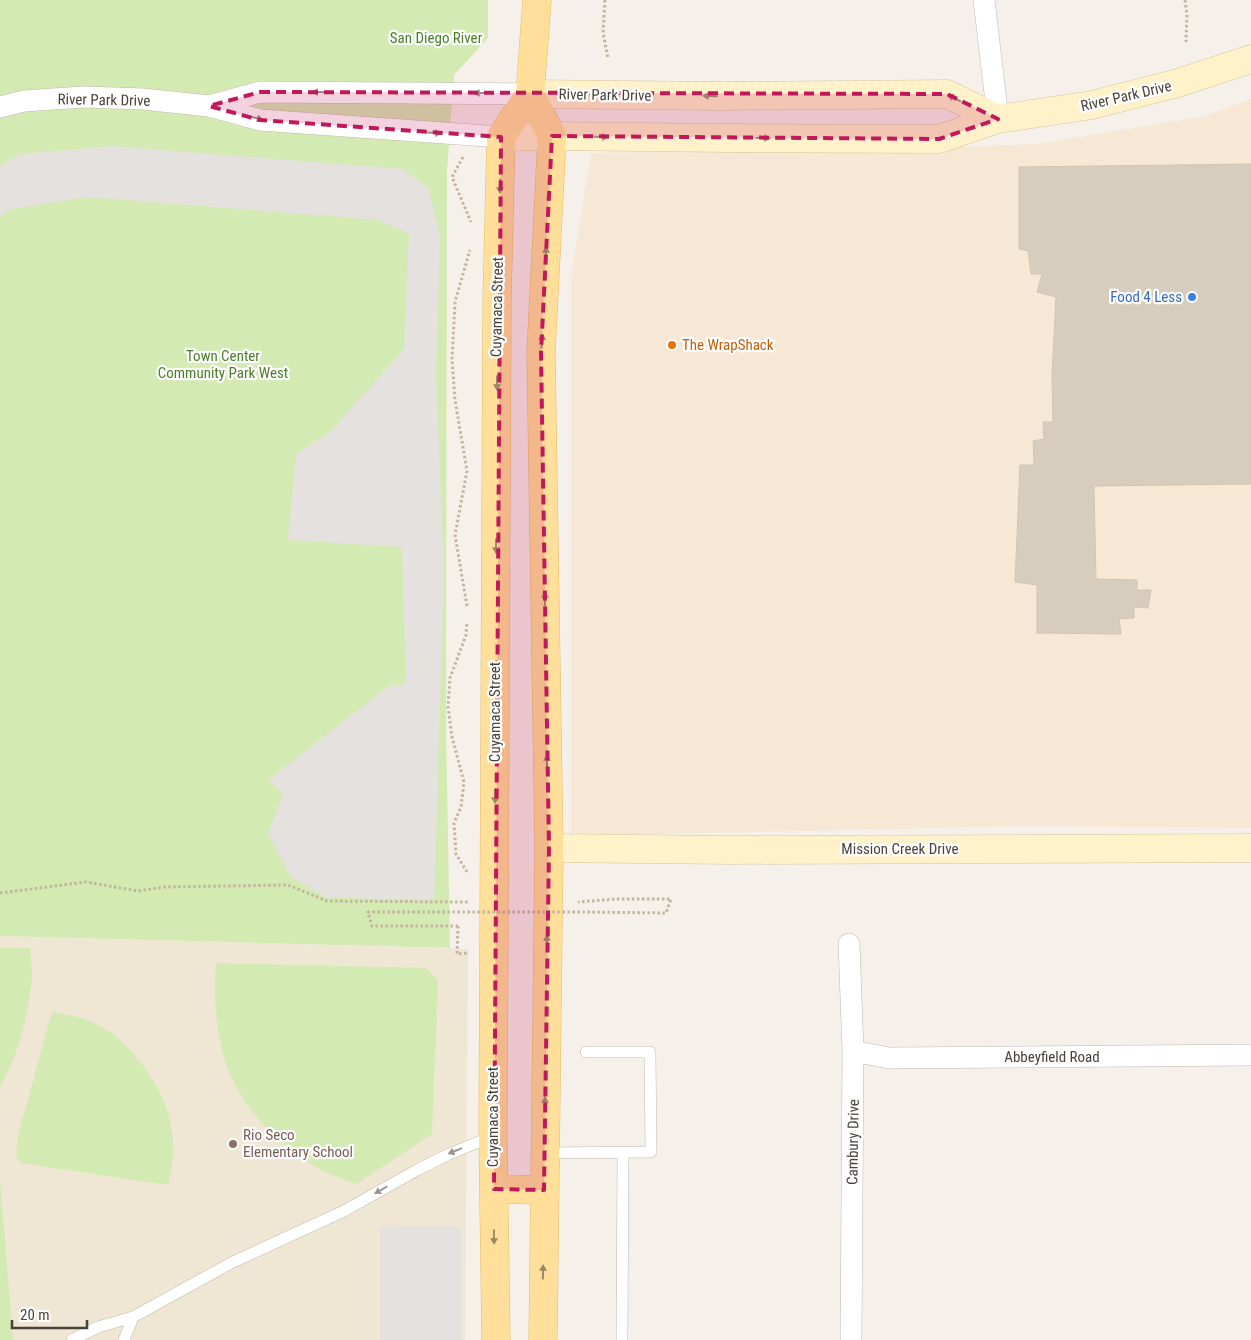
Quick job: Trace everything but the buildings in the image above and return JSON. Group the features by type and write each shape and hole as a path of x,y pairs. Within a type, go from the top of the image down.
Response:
{"main road":[{"path":"501,137 530,94 537,0"},
{"path":"530,94 552,136 541,353 549,848 543,1340"},
{"name":"Cuyamaca Street","path":"496,1340 493,1136 497,301 501,137"},
{"path":"494,1189 544,1190"}],"street":[{"path":"984,0 998,120"},
{"name":"River Park Drive","path":"0,107 24,101 82,97 143,99 209,106 260,120 501,137 939,138 998,120 1092,105 1178,83 1251,59"},
{"name":"River Park Drive","path":"209,106 260,92 720,96 947,94 998,120"},
{"name":"Mission Creek Drive","path":"549,848 730,850 1251,848"},
{"name":"Cambury Drive","path":"849,944 853,1051 851,1340"},
{"name":"Abbeyfield Road","path":"853,1051 889,1058 1251,1055"}],"lane":[{"path":"545,1153 651,1152 650,1052 586,1052"},
{"path":"72,1340 98,1327 133,1317 231,1263 344,1211 447,1155 493,1136"},
{"path":"622,1153 622,1340"},
{"path":"124,1340 133,1317"}],"path":[{"path":"605,0 603,33 608,58"},
{"path":"1185,0 1187,15 1186,42"},
{"path":"464,155 452,177 471,221 470,231"},
{"path":"468,611 455,535 467,471 455,400 452,360 455,302 470,251 470,241"},
{"path":"467,619 466,635 450,678 448,706 452,737 464,782 461,806 454,823 456,854 468,875"},
{"path":"0,893 86,882 138,891 164,887 288,885 327,901 468,902"},
{"path":"467,919 468,893"},
{"path":"466,944 466,953 457,954 458,926 372,926 368,912 666,913 671,899 578,902"}],"highlighted area":[{"path":"260,92 947,94 998,119 939,139 552,136 541,353 549,848 544,1190 494,1189 501,137 260,120 209,106"}],"shaded area":[{"path":"1251,99 1251,828 1027,826 571,836 571,278 591,153 935,148 1038,144 1206,116"},
{"path":"112,146 403,169 429,189 440,236 436,375 444,573 434,901 326,897 291,877 268,834 283,794 268,780 390,685 406,685 402,547 288,540 296,454 331,431 404,349 409,234 379,220 86,197 13,209 0,217 0,166 20,154"},
{"name":"Rio Seco Elementary School","path":"0,936 468,949 465,1340 0,1340"},
{"path":"461,1226 461,1340 380,1340 380,1227"}],"green space":[{"name":"Town Center Community Park West","path":"0,0 488,0 488,38 454,75 447,171 446,728 450,948 0,936"},
{"path":"0,948 30,948 32,976 28,1005 18,1047 0,1087"},
{"path":"216,963 426,968 438,980 432,1134 356,1184 322,1170 286,1146 258,1118 246,1102 228,1068 222,1050 216,1017"},
{"path":"52,1012 81,1018 107,1030 129,1049 152,1078 164,1102 173,1140 173,1158 168,1185 20,1163 16,1156 18,1135"},
{"path":"0,1180 13,1340 0,1340"}],"place":[{"name":"Food 4 Less","path":"1192,297"},
{"name":"The WrapShack","path":"672,345"},
{"name":"Rio Seco Elementary School","path":"233,1144"}],"park label":[{"name":"San Diego River","path":"436,38"}]}
